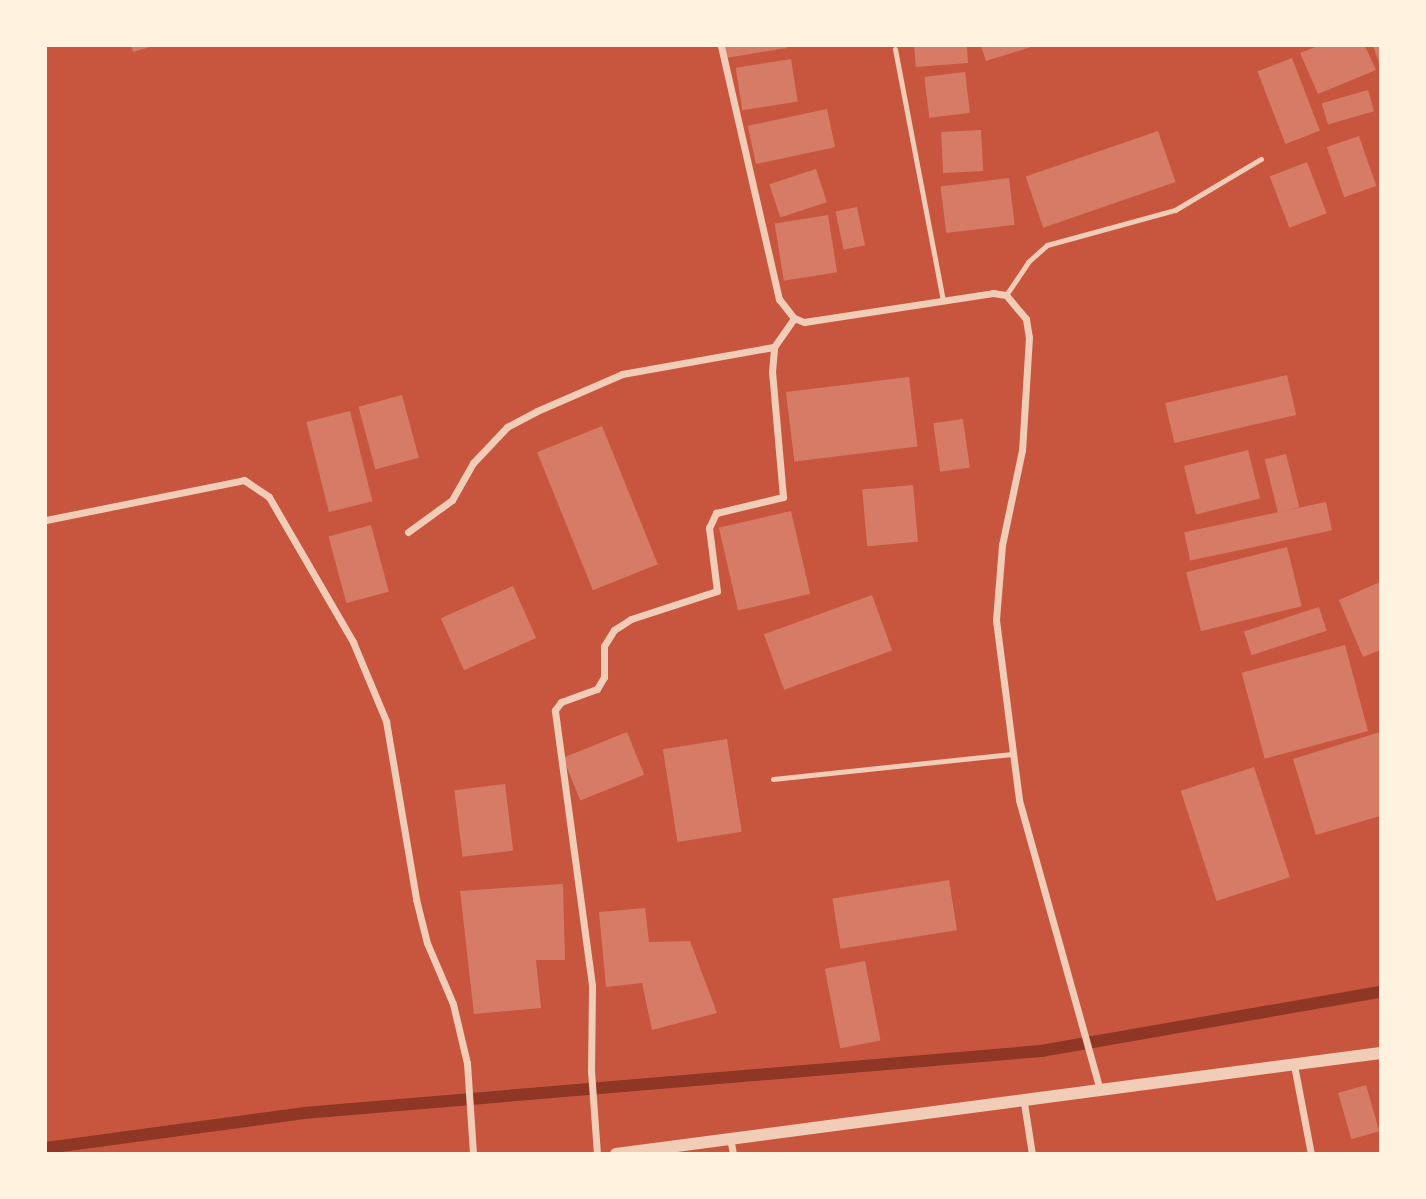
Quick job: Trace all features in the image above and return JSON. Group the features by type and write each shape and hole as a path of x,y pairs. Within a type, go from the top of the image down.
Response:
{"street":[{"path":"721,46 779,299 794,318 804,322 943,300 1006,295 1026,319 1029,337 1021,450 1002,545 996,620 1019,800 1039,876 1085,1024 1100,1090"},
{"path":"597,1153 592,1107 592,985 555,710 561,702 597,689 604,677 604,646 614,630 631,619 717,591 709,528 716,513 783,497 774,347 794,318"},
{"path":"408,532 452,500 473,463 507,427 537,411 622,374 774,347"},
{"path":"46,520 244,480 269,497 353,642 383,711 416,899 427,943 453,1004 467,1063 473,1153"},
{"path":"616,1153 1024,1103 1100,1090 1381,1053"},
{"path":"1294,1065 1311,1153"},
{"path":"1024,1103 1032,1153"},
{"path":"730,1138 733,1153"}],"lane":[{"path":"895,49 943,300"},
{"path":"1006,295 1028,261 1047,245 1175,210 1261,159"},
{"path":"773,779 1012,754"}],"building":[{"path":"131,46 153,46 133,52"},
{"path":"724,46 786,46 787,48 726,58"},
{"path":"914,46 967,46 968,63 916,67"},
{"path":"981,46 1034,46 986,61"},
{"path":"1318,46 1365,46 1376,70 1318,94 1300,53"},
{"path":"1373,46 1380,46 1380,65"},
{"path":"1292,58 1320,131 1285,144 1257,71"},
{"path":"791,59 798,101 742,110 736,68"},
{"path":"965,72 970,113 929,118 924,77"},
{"path":"1368,90 1374,111 1328,124 1322,103"},
{"path":"827,109 835,147 756,164 748,126"},
{"path":"981,130 983,171 943,173 941,132"},
{"path":"1158,131 1176,182 1043,228 1026,177"},
{"path":"1359,136 1376,186 1344,197 1327,147"},
{"path":"1307,162 1327,213 1289,228 1270,176"},
{"path":"816,169 827,202 780,217 769,184"},
{"path":"1009,178 1015,225 946,233 941,186"},
{"path":"857,207 865,245 844,250 835,212"},
{"path":"828,215 837,272 784,281 775,223"},
{"path":"1287,375 1296,415 1174,443 1165,403"},
{"path":"909,377 918,446 794,462 786,392"},
{"path":"402,395 419,458 375,469 359,407"},
{"path":"350,411 372,501 329,512 306,422"},
{"path":"963,419 970,468 940,472 933,423"},
{"path":"602,426 658,564 593,590 537,452"},
{"path":"1248,450 1260,499 1196,514 1184,466"},
{"path":"1286,454 1299,507 1278,513 1265,459"},
{"path":"913,485 918,542 867,546 862,489"},
{"path":"1326,502 1332,530 1190,561 1184,532"},
{"path":"791,511 810,594 738,610 719,528"},
{"path":"371,525 389,592 346,603 328,536"},
{"path":"1287,547 1302,606 1201,631 1186,572"},
{"path":"1380,582 1380,650 1363,657 1339,600"},
{"path":"513,586 536,638 464,670 441,618"},
{"path":"872,595 892,650 784,690 764,634"},
{"path":"1319,607 1327,631 1252,655 1244,631"},
{"path":"1345,645 1368,731 1265,759 1242,673"},
{"path":"627,732 644,775 580,800 563,758"},
{"path":"1380,732 1380,816 1316,835 1293,759"},
{"path":"727,739 742,832 678,842 663,749"},
{"path":"1254,767 1290,877 1217,901 1181,791"},
{"path":"505,784 513,851 463,857 454,790"},
{"path":"949,880 957,930 840,949 832,898"},
{"path":"563,884 565,960 536,960 541,1008 474,1014 460,891"},
{"path":"645,908 649,942 690,941 717,1013 652,1030 642,983 606,987 599,912"},
{"path":"865,961 880,1041 840,1048 825,969"},
{"path":"1366,1085 1379,1131 1351,1139 1338,1093"}],"waterway":[{"path":"46,1148 304,1113 1041,1051 1380,992"}]}
